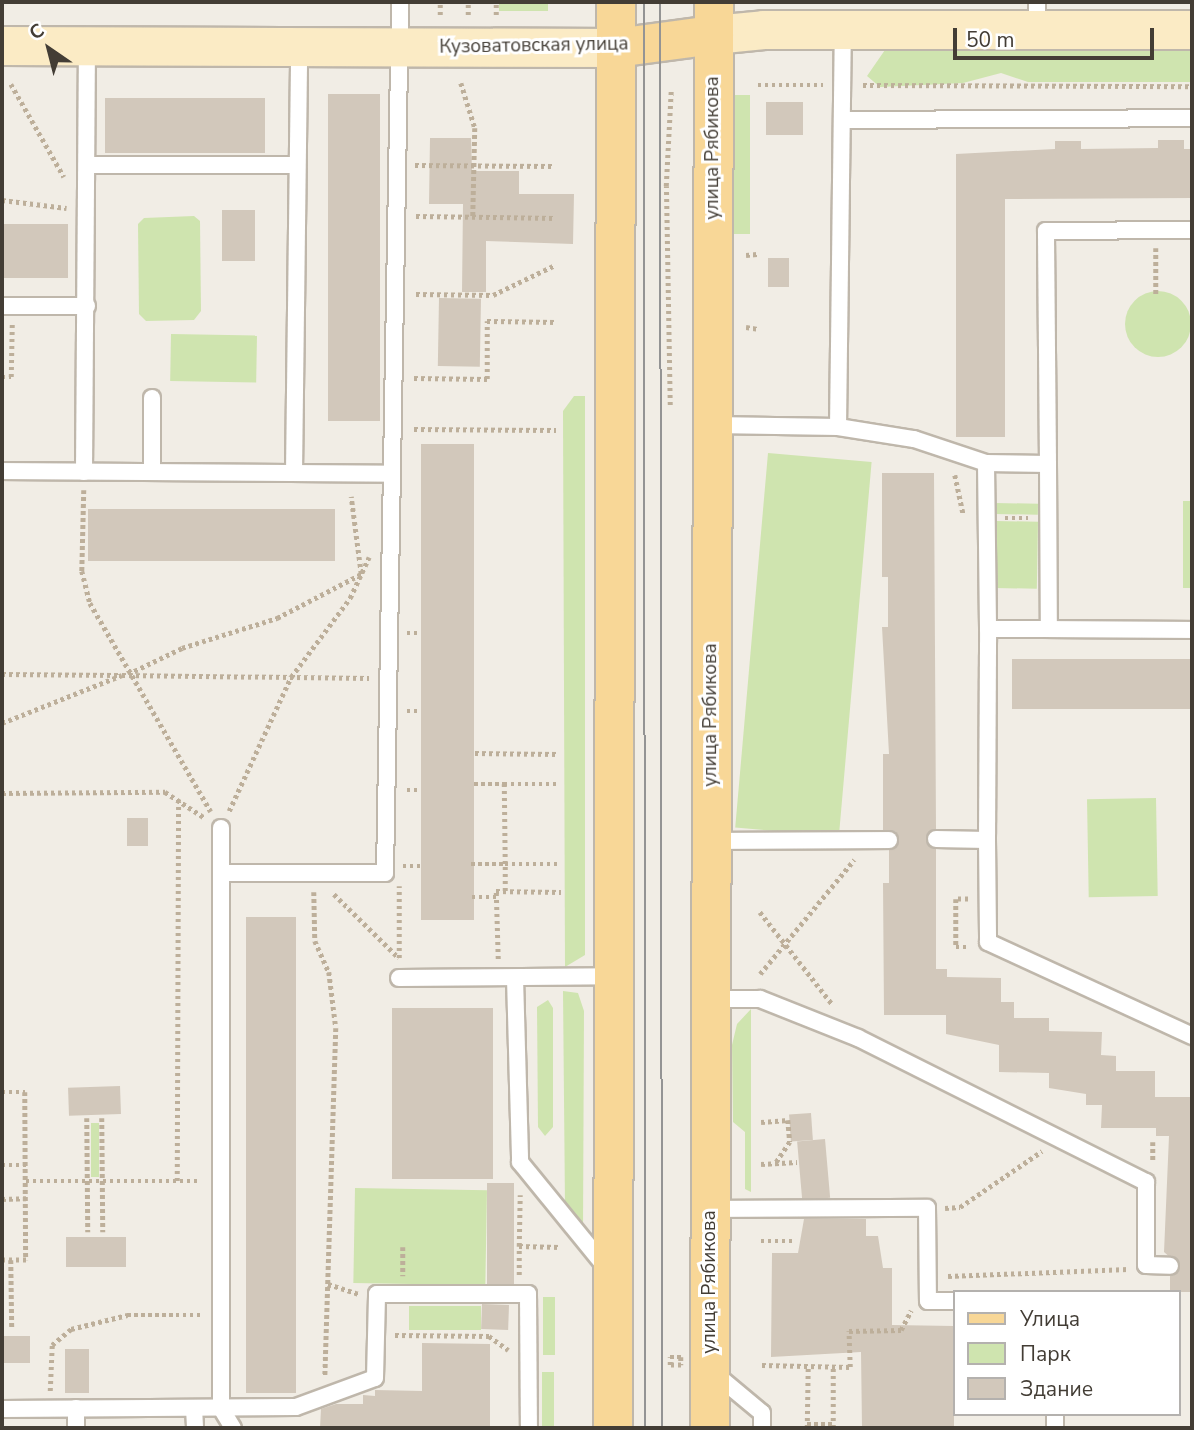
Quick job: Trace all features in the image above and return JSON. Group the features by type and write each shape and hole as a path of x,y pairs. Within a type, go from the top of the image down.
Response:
{"main road":[{"path":"613,1428 616,2"},
{"name":"Кузоватовская улица","path":"616,48 713,19"},
{"name":"улица Рябикова","path":"710,1428 713,19"}],"street":[{"name":"Кузоватовская улица","path":"713,19 843,30 1037,16 1192,30"},
{"name":"Кузоватовская улица","path":"2,46 616,48"}],"lane":[{"path":"221,873 385,873 391,474 396,377 400,2"},
{"path":"838,427 843,30"},
{"path":"85,472 84,210 88,165 87,46"},
{"path":"293,473 299,47"},
{"path":"842,120 1192,118"},
{"path":"88,165 297,165"},
{"path":"1049,629 1046,230 1192,230"},
{"path":"7,306 86,306"},
{"path":"152,398 152,472"},
{"path":"712,425 838,427 914,439 986,463 1048,464"},
{"path":"986,463 988,942 1192,1036"},
{"path":"2,471 391,474"},
{"path":"988,629 1192,630"},
{"path":"221,828 221,1408 233,1428"},
{"path":"936,839 987,840"},
{"path":"710,841 889,840"},
{"path":"399,978 614,976"},
{"path":"515,978 520,1162 613,1276"},
{"path":"710,999 760,999 858,1038 1146,1182 1146,1265 1170,1266"},
{"path":"709,1209 927,1208 928,1301 953,1301"},
{"path":"2,1409 296,1407 375,1378 377,1294 528,1294 529,1428"},
{"path":"710,1370 762,1413 762,1428"},
{"path":"76,1408 76,1428"},
{"path":"194,1408 195,1428"}],"path":[{"path":"440,2 440,19"},
{"path":"468,2 468,20"},
{"path":"496,2 496,20"},
{"path":"461,83 475,128 473,217"},
{"path":"11,84 84,210"},
{"path":"758,85 1192,86"},
{"path":"670,405 666,186 671,91"},
{"path":"399,164 555,166"},
{"path":"2,200 84,210"},
{"path":"398,216 555,218"},
{"path":"1156,230 1156,296"},
{"path":"397,294 493,295 555,265"},
{"path":"2,377 11,377 7,306"},
{"path":"396,377 487,379 487,321 556,323"},
{"path":"405,432 556,430"},
{"path":"85,472 82,571 90,603 125,675 221,828"},
{"path":"354,497 361,574"},
{"path":"987,517 1048,518"},
{"path":"221,828 291,677 350,598 371,553"},
{"path":"2,723 125,675 182,648 277,618 361,574"},
{"path":"402,621 402,646"},
{"path":"2,674 388,679"},
{"path":"401,698 401,724"},
{"path":"475,754 559,754"},
{"path":"400,803 401,777"},
{"path":"474,783 560,784"},
{"path":"504,784 505,892"},
{"path":"2,793 165,792 221,828"},
{"path":"177,1181 178,801"},
{"path":"760,974 870,840"},
{"path":"399,978 400,853"},
{"path":"471,864 561,864"},
{"path":"400,866 420,866"},
{"path":"314,873 399,958"},
{"path":"314,873 315,941 329,972 335,1016 325,1396"},
{"path":"499,978 496,891 561,892"},
{"path":"472,897 496,897"},
{"path":"760,912 858,1038"},
{"path":"2,1092 25,1092 26,1165 26,1260 2,1260"},
{"path":"87,1118 88,1232"},
{"path":"102,1118 103,1232"},
{"path":"761,1122 788,1120 790,1142 776,1163"},
{"path":"927,1208 960,1208 1060,1139"},
{"path":"761,1164 797,1162"},
{"path":"2,1165 26,1165"},
{"path":"26,1181 223,1180"},
{"path":"519,1282 520,1186"},
{"path":"2,1199 26,1198"},
{"path":"761,1241 795,1241"},
{"path":"519,1246 560,1247"},
{"path":"11,1260 12,1328"},
{"path":"964,1275 1116,1272"},
{"path":"762,1365 850,1367 849,1331 901,1330 928,1276"},
{"path":"328,1284 352,1294"},
{"path":"50,1408 52,1345 71,1329 127,1315 222,1315"},
{"path":"376,1335 489,1336 528,1366"},
{"path":"808,1366 807,1426 833,1426 833,1367"}],"green space":[{"path":"499,2 548,2 548,11 499,11"},
{"path":"1192,44 1192,82 1028,82 1001,73 963,83 880,87 867,76 887,47"},
{"path":"731,95 750,95 750,234 731,234"},
{"path":"194,216 200,221 201,311 194,320 146,321 139,314 138,224 144,218"},
{"path":"1158,291 1181,301 1191,324 1181,347 1158,357 1135,347 1125,324 1135,301"},
{"path":"171,334 257,336 256,382 170,381"},
{"path":"574,396 585,396 585,955 565,967 563,411"},
{"path":"768,453 872,462 839,837 735,828"},
{"path":"1183,501 1192,501 1192,588 1183,588"},
{"path":"995,503 1038,504 1038,515 995,514"},
{"path":"996,521 1038,522 1037,589 995,588"},
{"path":"1156,798 1158,896 1089,897 1087,799"},
{"path":"563,991 578,993 584,1011 583,1230 565,1206"},
{"path":"548,1000 553,1008 553,1127 545,1136 538,1127 537,1007"},
{"path":"751,1009 751,1192 745,1189 745,1132 733,1122 732,1045 737,1024"},
{"path":"91,1123 99,1123 99,1177 91,1177"},
{"path":"355,1188 487,1190 485,1285 353,1283"},
{"path":"543,1297 555,1297 555,1355 543,1355"},
{"path":"409,1306 481,1306 481,1330 409,1330"},
{"path":"542,1372 554,1372 554,1428 542,1428"}],"building":[{"path":"328,94 380,94 380,421 328,421"},
{"path":"105,98 265,98 265,153 105,153"},
{"path":"766,102 803,102 803,135 766,135"},
{"path":"430,138 471,138 472,171 519,171 519,194 574,194 573,244 486,241 486,292 462,292 463,204 429,204"},
{"path":"1158,140 1184,140 1184,149 1192,149 1192,198 1005,199 1005,437 956,437 956,154 1055,149 1055,141 1081,141 1081,149 1158,148"},
{"path":"222,210 255,210 255,261 222,261"},
{"path":"2,224 68,224 68,278 2,278"},
{"path":"768,258 789,258 789,287 768,287"},
{"path":"439,298 481,299 480,367 438,366"},
{"path":"421,444 474,444 474,920 421,920"},
{"path":"882,473 934,473 936,829 926,839 936,849 936,969 947,969 947,977 1001,978 1001,1002 1014,1002 1014,1018 1049,1018 1049,1031 1102,1032 1101,1055 1116,1056 1116,1071 1155,1071 1155,1097 1192,1097 1192,1292 1170,1290 1170,1276 1180,1266 1164,1252 1169,1136 1156,1136 1156,1128 1101,1128 1102,1105 1086,1105 1086,1094 1049,1088 1049,1073 999,1072 999,1045 946,1034 946,1015 884,1015 883,883 889,883 889,850 899,839 895,831 883,830 883,754 889,754 882,627 888,627 888,577 882,577"},
{"path":"88,509 335,509 335,561 88,561"},
{"path":"1012,659 1192,659 1192,709 1012,709"},
{"path":"127,818 148,818 148,846 127,846"},
{"path":"246,917 296,917 296,1393 246,1393"},
{"path":"392,1008 493,1008 493,1179 392,1179"},
{"path":"120,1086 121,1114 69,1116 68,1088"},
{"path":"811,1113 813,1140 791,1141 789,1115"},
{"path":"825,1139 830,1198 802,1200 797,1141"},
{"path":"487,1183 514,1183 514,1284 487,1284"},
{"path":"804,1219 866,1219 866,1236 878,1236 883,1268 892,1268 892,1325 953,1326 954,1428 862,1428 861,1352 771,1357 772,1253 798,1253"},
{"path":"66,1237 126,1237 126,1267 66,1267"},
{"path":"482,1304 509,1305 508,1330 481,1329"},
{"path":"2,1336 30,1336 30,1363 2,1363"},
{"path":"422,1343 490,1344 490,1428 320,1428 321,1409 336,1404 363,1404 363,1395 375,1396 375,1390 422,1391"},
{"path":"65,1349 89,1349 89,1393 65,1393"}],"tram line":[{"path":"644,2 645,1428"},
{"path":"660,2 662,1428"}]}
